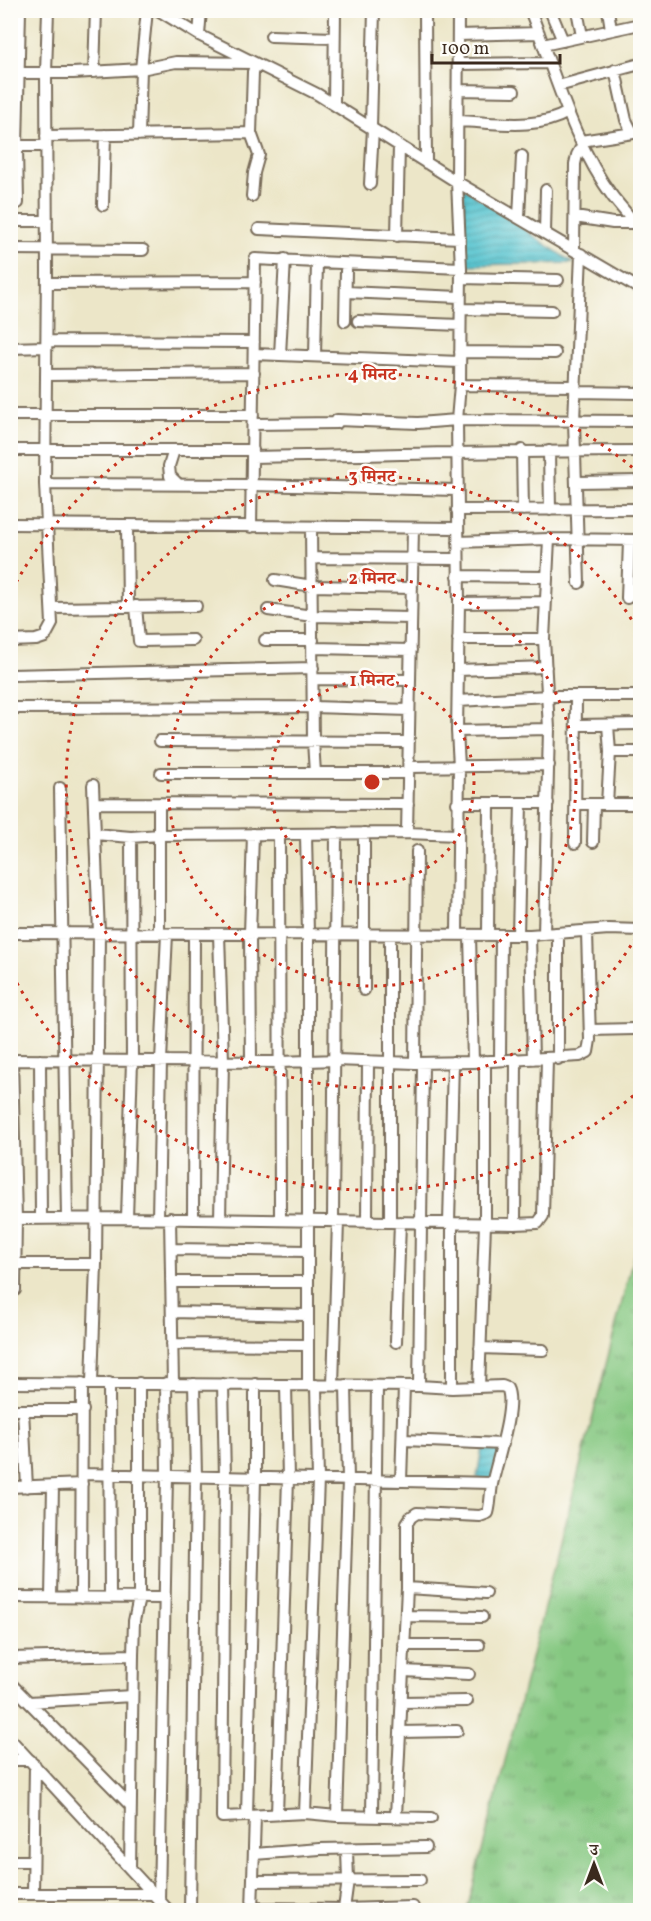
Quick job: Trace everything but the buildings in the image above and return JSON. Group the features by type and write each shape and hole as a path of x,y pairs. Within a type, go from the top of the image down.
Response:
{"street":[{"path":"18,203 14,146 14,73 20,10"},
{"path":"10,641 36,640 45,637 52,624 45,484 47,221 45,73 48,10"},
{"path":"93,72 96,10"},
{"path":"140,135 141,69 147,10"},
{"path":"158,10 199,35 318,94 457,182 640,289"},
{"path":"199,35 201,10"},
{"path":"334,10 334,104"},
{"path":"370,184 374,10"},
{"path":"425,10 426,163"},
{"path":"457,935 459,603 457,420 460,385 461,273 457,182 458,10"},
{"path":"530,10 568,112 582,142 613,196 638,226"},
{"path":"550,10 563,40"},
{"path":"576,10 582,36"},
{"path":"608,10 611,30"},
{"path":"543,45 640,24"},
{"path":"458,35 539,33"},
{"path":"271,36 334,38"},
{"path":"14,73 141,69 176,62 256,63"},
{"path":"252,196 254,173 259,155 251,133 256,63"},
{"path":"458,64 550,63"},
{"path":"558,86 640,64"},
{"path":"582,142 636,132 626,120 615,70"},
{"path":"458,90 514,91"},
{"path":"458,121 547,122 568,112"},
{"path":"14,146 105,135 251,133"},
{"path":"103,205 105,135"},
{"path":"579,583 574,421 578,252 575,217 575,164 582,142"},
{"path":"397,236 399,146"},
{"path":"519,217 522,156"},
{"path":"545,233 546,190"},
{"path":"575,217 638,226"},
{"path":"10,221 47,221"},
{"path":"259,229 460,238"},
{"path":"10,249 143,250"},
{"path":"252,527 255,259 285,259 558,280"},
{"path":"280,355 285,259"},
{"path":"315,356 317,262"},
{"path":"345,321 346,270"},
{"path":"47,283 255,282"},
{"path":"346,292 552,311"},
{"path":"358,321 460,325"},
{"path":"10,348 46,344 254,348 280,355 315,356 460,357 555,353"},
{"path":"46,375 254,373"},
{"path":"460,385 640,393"},
{"path":"10,415 418,423 457,420 640,422"},
{"path":"10,450 45,452 174,450 253,454 457,454 522,450 640,451"},
{"path":"174,450 170,476 179,485"},
{"path":"522,450 523,510"},
{"path":"549,451 550,510"},
{"path":"576,482 640,482"},
{"path":"45,484 252,485 457,490"},
{"path":"458,510 640,509"},
{"path":"10,524 458,528"},
{"path":"127,526 132,606 139,641 193,640"},
{"path":"311,527 315,773"},
{"path":"407,833 413,528"},
{"path":"544,934 549,729 544,639 549,539"},
{"path":"458,542 549,539 640,540"},
{"path":"627,598 629,541"},
{"path":"312,558 458,559"},
{"path":"458,576 546,577"},
{"path":"275,580 312,586 412,588"},
{"path":"459,603 546,602"},
{"path":"52,608 196,606"},
{"path":"268,610 313,616 411,618"},
{"path":"458,639 544,639"},
{"path":"265,640 411,650"},
{"path":"458,670 546,667"},
{"path":"10,675 313,674 410,680"},
{"path":"458,701 548,696 640,696"},
{"path":"575,843 576,696"},
{"path":"10,708 314,707 409,710"},
{"path":"577,725 640,724"},
{"path":"607,804 610,752 608,725"},
{"path":"457,731 549,729"},
{"path":"160,741 409,742"},
{"path":"610,752 640,752"},
{"path":"161,773 315,773 459,766 549,765"},
{"path":"81,1598 83,1410 96,1264 99,1061 99,933 93,785"},
{"path":"60,788 67,1218"},
{"path":"94,803 408,804"},
{"path":"458,803 548,803"},
{"path":"488,935 489,803"},
{"path":"518,935 521,803"},
{"path":"158,1218 163,934 159,804"},
{"path":"575,804 640,804"},
{"path":"593,842 594,804"},
{"path":"95,834 131,837 336,833 457,835"},
{"path":"333,1385 336,833"},
{"path":"364,833 364,990"},
{"path":"251,1060 250,934 253,834"},
{"path":"279,834 280,1220"},
{"path":"305,1813 318,1480 307,1315 306,834"},
{"path":"126,1218 132,1061 131,837"},
{"path":"417,850 415,935 423,1223 419,1386"},
{"path":"10,933 530,935 609,929 640,930"},
{"path":"15,1290 13,1264 16,1219 11,1060 280,1062 336,1060 419,1063 553,1059 586,1054 590,1030 587,932"},
{"path":"16,1219 171,1218 538,1223 543,1216 558,933"},
{"path":"193,1219 195,934"},
{"path":"219,934 224,1061 220,1219"},
{"path":"390,935 396,1342"},
{"path":"470,935 473,1062"},
{"path":"500,1060 501,935"},
{"path":"530,935 533,1059"},
{"path":"590,1030 634,1029"},
{"path":"515,1224 516,1059"},
{"path":"40,1060 40,1218"},
{"path":"367,1222 369,1061"},
{"path":"479,1387 485,1224 485,1061"},
{"path":"452,1388 453,1062"},
{"path":"156,1898 169,1383 172,1344 171,1218"},
{"path":"171,1250 307,1251"},
{"path":"13,1264 96,1264"},
{"path":"171,1282 307,1282"},
{"path":"172,1312 307,1315"},
{"path":"172,1344 308,1345"},
{"path":"480,1348 543,1350"},
{"path":"10,1383 346,1385 452,1388 502,1386 509,1390 503,1444 492,1483 489,1511 485,1515 468,1516 417,1513 411,1516 407,1523 406,1616 396,1816"},
{"path":"108,1383 110,1598"},
{"path":"130,1869 132,1655 134,1621 139,1598 139,1383"},
{"path":"190,1911 196,1476 194,1384"},
{"path":"223,1384 225,1477 222,1817 305,1813 431,1818"},
{"path":"255,1384 252,1909 317,1910 413,1907"},
{"path":"277,1814 288,1479 286,1385"},
{"path":"337,1816 348,1480 346,1385"},
{"path":"372,1817 377,1386"},
{"path":"401,1482 404,1386"},
{"path":"10,1410 83,1410"},
{"path":"23,1410 27,1487"},
{"path":"403,1440 503,1444"},
{"path":"10,1487 53,1486 108,1474 492,1483"},
{"path":"51,1597 53,1486"},
{"path":"407,1588 486,1593"},
{"path":"10,1597 165,1598"},
{"path":"406,1616 482,1617"},
{"path":"404,1645 479,1645"},
{"path":"10,1658 132,1655"},
{"path":"403,1671 469,1674"},
{"path":"10,1683 131,1806"},
{"path":"29,1702 132,1696"},
{"path":"402,1702 467,1701"},
{"path":"400,1732 457,1731"},
{"path":"10,1739 168,1911"},
{"path":"10,1760 32,1762"},
{"path":"32,1762 33,1894"},
{"path":"254,1854 426,1847"},
{"path":"345,1909 348,1880 347,1850"},
{"path":"10,1861 33,1862"},
{"path":"253,1881 420,1880"},
{"path":"10,1894 156,1898"}],"green space":[{"path":"640,1231 640,1910 467,1910"}],"water":[{"path":"464,188 573,263 463,265"},
{"path":"483,1442 505,1447 494,1482 477,1478"}]}
